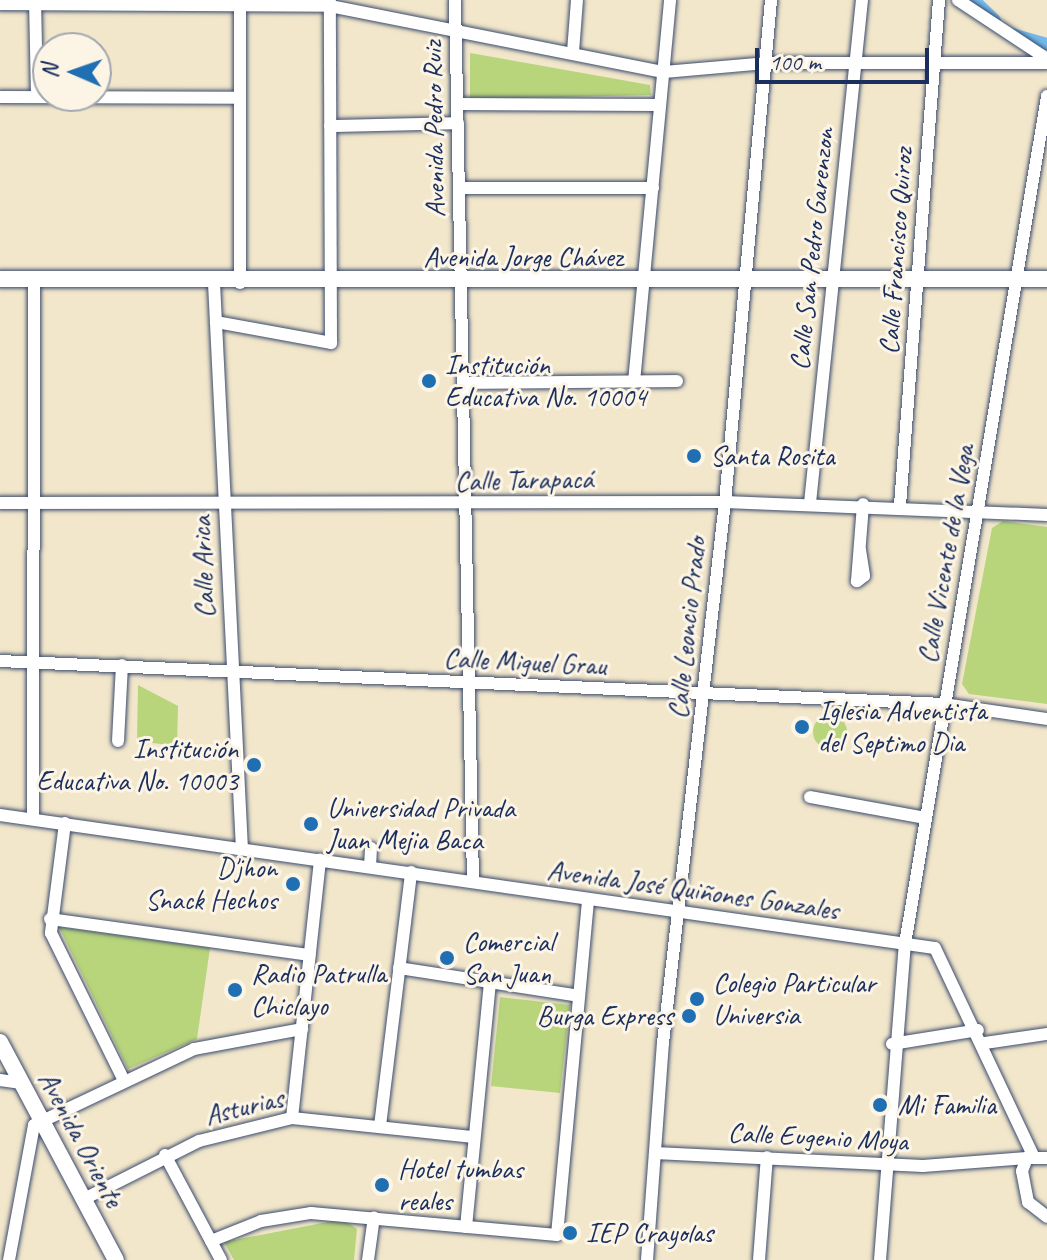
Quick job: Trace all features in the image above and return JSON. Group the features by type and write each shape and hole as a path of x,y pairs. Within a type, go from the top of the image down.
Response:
{"main road":[{"name":"Avenida Jorge Chávez","path":"0,279 214,283 747,283 1047,279"},
{"name":"Avenida Oriente","path":"0,1042 116,1260"}],"street":[{"name":"Avenida Pedro Ruiz","path":"455,0 473,881"},
{"path":"573,52 577,0"},
{"path":"634,382 670,0"},
{"name":"Calle Leoncio Prado","path":"647,1260 655,1153 747,283 771,0"},
{"name":"Calle San Pedro Garenzon","path":"810,503 862,0"},
{"name":"Calle Francisco Quiroz","path":"900,505 939,0"},
{"path":"958,0 1047,61"},
{"path":"35,3 36,32"},
{"path":"240,3 240,283"},
{"path":"216,322 331,343 330,3"},
{"path":"0,4 330,3 456,26 664,72 766,63 1047,61"},
{"name":"Calle Vicente de la Vega","path":"880,1260 892,1044 905,944 1047,96"},
{"path":"0,97 32,97"},
{"path":"112,97 240,98"},
{"path":"457,104 660,105"},
{"path":"330,126 458,123"},
{"path":"459,188 653,188"},
{"path":"33,819 34,281"},
{"name":"Calle Arica","path":"214,283 242,849"},
{"path":"463,383 677,381"},
{"name":"Calle Tarapacá","path":"0,503 466,505 725,502 980,507 1047,515"},
{"path":"860,550 863,504"},
{"name":"Calle Miguel Grau","path":"0,661 232,668 470,684 944,704 1047,719"},
{"path":"118,741 122,665"},
{"path":"810,797 925,818"},
{"name":"Avenida José Quiñones Gonzales","path":"0,815 473,881 680,915 905,944 939,953 985,1043 1030,1156 1023,1188 1047,1217"},
{"path":"65,823 50,919 123,1079"},
{"path":"370,867 371,848"},
{"path":"292,1118 320,860"},
{"path":"380,1126 411,872"},
{"path":"211,1241 286,1215 374,1217 557,1235 588,899"},
{"path":"50,919 310,955"},
{"path":"399,968 579,996"},
{"path":"466,1227 490,982"},
{"path":"9,1260 27,1133 42,1120 123,1079 194,1049 302,1029"},
{"path":"892,1044 978,1030"},
{"path":"985,1043 1047,1034"},
{"path":"0,1080 22,1083"},
{"name":"Asturias","path":"84,1199 165,1155 233,1130 292,1118 474,1137"},
{"name":"Calle Eugenio Moya","path":"655,1153 923,1166 1030,1156 1047,1158"},
{"path":"165,1155 221,1260"},
{"path":"759,1260 767,1157"},
{"path":"368,1260 374,1217"}],"green space":[{"path":"470,53 650,85 651,95 470,99"},
{"path":"1003,521 1047,527 1047,704 969,694 962,684 992,528"},
{"path":"138,685 178,706 177,746 137,741"},
{"path":"830,715 842,720 847,732 842,744 830,749 818,744 813,732 818,720"},
{"path":"59,927 210,948 197,1039 128,1069"},
{"path":"500,997 570,1005 560,1093 491,1086"},
{"path":"343,1219 357,1229 354,1260 234,1260 224,1242"}],"waterway":[{"path":"974,0 995,20"},
{"path":"1012,34 1047,44"}],"place":[{"name":"Institución Educativa No. 10004","path":"429,381"},
{"name":"Santa Rosita","path":"694,456"},
{"name":"Iglesia Adventista del Septimo Dia","path":"802,727"},
{"name":"Institución Educativa No. 10003","path":"254,765"},
{"name":"Universidad Privada Juan Mejia Baca","path":"311,824"},
{"name":"D'jhon Snack Hechos","path":"293,884"},
{"name":"Comercial San Juan","path":"447,958"},
{"name":"Radio Patrulla Chiclayo","path":"235,990"},
{"name":"Colegio Particular Universia","path":"697,999"},
{"name":"Burga Express","path":"689,1016"},
{"name":"Mi Familia","path":"880,1105"},
{"name":"Hotel tumbas reales","path":"382,1185"},
{"name":"IEP Crayolas","path":"570,1233"}]}
